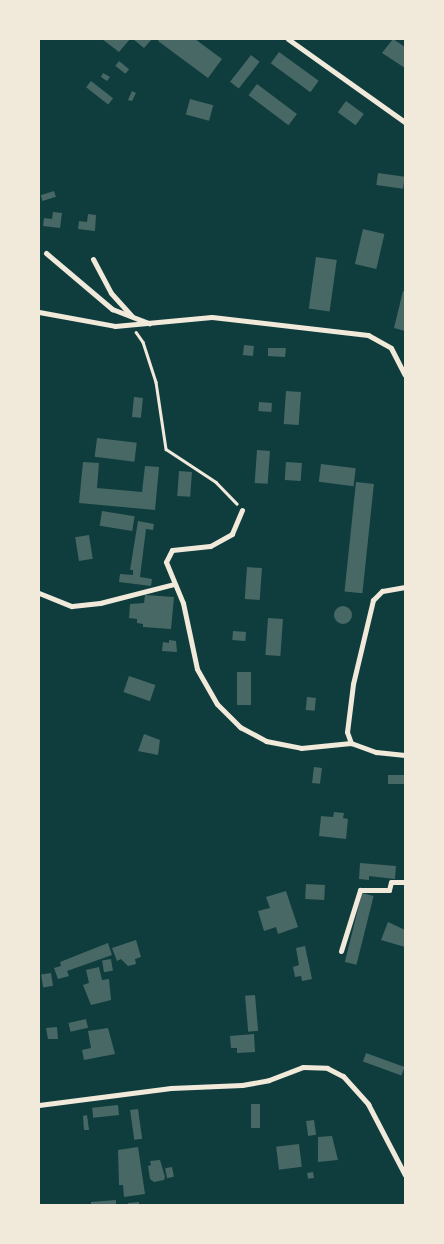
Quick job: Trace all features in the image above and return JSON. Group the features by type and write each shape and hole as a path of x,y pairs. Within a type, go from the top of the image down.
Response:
{"street":[{"path":"288,39 405,122"},
{"path":"46,253 112,308 152,324"},
{"path":"93,259 111,293 132,316"},
{"path":"39,312 115,326 212,317 368,336 391,348 405,375"},
{"path":"242,510 232,534 210,546 172,550 166,562 183,603 197,669 217,704 240,727 266,741 301,748 351,743 376,752 405,755"},
{"path":"39,593 72,606 100,603 174,584"},
{"path":"351,743 347,732 348,713 373,600 382,590 405,587"},
{"path":"341,951 360,890 389,890 391,882 405,882"},
{"path":"39,1105 180,1087 242,1085 269,1080 303,1067 328,1068 343,1076 362,1096 405,1175"}],"path":[{"path":"131,325 143,342 156,382 166,449 216,482 242,510"}],"building":[{"path":"102,39 130,39 119,52"},
{"path":"133,39 152,39 144,48"},
{"path":"160,39 195,39 222,59 208,78 158,41"},
{"path":"393,39 405,47 405,68 382,53"},
{"path":"279,52 319,81 310,92 271,63"},
{"path":"251,55 260,62 239,89 230,82"},
{"path":"119,61 129,69 125,74 115,66"},
{"path":"103,73 110,77 107,81 101,77"},
{"path":"91,81 113,98 108,105 86,87"},
{"path":"257,84 297,114 289,125 249,95"},
{"path":"132,91 136,93 132,101 128,100"},
{"path":"190,99 213,105 209,121 186,114"},
{"path":"346,101 364,114 356,125 338,112"},
{"path":"378,173 405,177 403,189 376,185"},
{"path":"54,191 56,197 43,201 41,195"},
{"path":"53,212 62,213 60,228 43,226 44,218 52,219"},
{"path":"88,214 96,215 95,231 78,229 79,221 87,222"},
{"path":"363,229 384,234 376,269 355,264"},
{"path":"316,257 337,260 330,311 309,308"},
{"path":"403,291 405,292 405,331 394,328"},
{"path":"244,345 254,346 253,356 243,355"},
{"path":"268,348 286,348 285,357 268,356"},
{"path":"286,391 301,392 299,425 284,424"},
{"path":"134,397 143,398 141,418 132,417"},
{"path":"259,402 272,403 271,412 258,411"},
{"path":"97,438 137,443 134,462 95,457"},
{"path":"257,450 270,451 268,484 255,483"},
{"path":"83,462 99,463 97,488 142,492 145,466 159,467 155,510 79,503"},
{"path":"286,462 302,463 301,481 285,480"},
{"path":"321,464 356,468 354,486 319,482"},
{"path":"179,471 192,472 190,497 177,496"},
{"path":"356,482 374,484 362,593 345,591"},
{"path":"102,511 135,516 132,531 100,526"},
{"path":"138,521 154,524 153,530 146,529 140,577 152,579 151,586 119,582 120,574 133,575 133,570 130,570"},
{"path":"89,535 93,559 79,561 75,537"},
{"path":"247,567 262,568 260,600 245,599"},
{"path":"145,595 174,597 171,629 143,627 143,624 137,623 137,619 129,618 130,604 144,603"},
{"path":"343,606 349,609 352,615 349,621 343,624 337,621 334,615 337,609"},
{"path":"268,618 283,619 280,656 265,655"},
{"path":"233,631 246,632 245,641 232,640"},
{"path":"169,640 176,641 177,652 162,651 163,642 169,643"},
{"path":"237,672 251,672 251,705 237,705"},
{"path":"129,676 155,685 150,701 123,692"},
{"path":"307,697 316,698 315,711 306,710"},
{"path":"144,734 160,740 158,755 138,751"},
{"path":"314,767 322,768 320,784 312,783"},
{"path":"388,775 405,775 405,784 388,784"},
{"path":"334,812 344,813 343,818 348,819 346,839 319,836 321,816 333,817"},
{"path":"360,863 396,866 395,879 369,876 369,880 359,879"},
{"path":"306,884 325,885 324,900 305,899"},
{"path":"286,891 298,927 278,934 276,927 264,931 258,911 270,908 266,897"},
{"path":"362,893 374,896 356,965 345,962"},
{"path":"388,922 405,930 405,947 381,940"},
{"path":"136,940 141,957 135,959 136,964 128,966 121,959 117,961 112,948"},
{"path":"108,943 112,955 67,971 69,976 58,979 54,968 61,966 60,962"},
{"path":"305,946 312,979 302,981 301,976 295,977 293,967 299,965 296,948"},
{"path":"111,959 113,971 104,972 102,960"},
{"path":"99,967 102,980 109,979 111,1000 91,1005 83,985 89,983 86,970"},
{"path":"51,973 53,986 43,987 41,975"},
{"path":"255,995 258,1031 248,1032 245,996"},
{"path":"86,1019 88,1028 70,1032 68,1023"},
{"path":"57,1027 58,1039 48,1039 46,1028"},
{"path":"108,1028 115,1054 84,1060 82,1050 91,1048 88,1031"},
{"path":"254,1034 255,1052 237,1053 237,1048 231,1048 230,1036"},
{"path":"366,1053 405,1067 401,1075 363,1061"},
{"path":"251,1104 260,1104 260,1128 251,1128"},
{"path":"118,1105 119,1115 93,1118 92,1108"},
{"path":"138,1109 142,1139 134,1140 130,1110"},
{"path":"87,1115 89,1130 84,1130 83,1116"},
{"path":"314,1120 316,1135 308,1136 306,1121"},
{"path":"332,1136 338,1160 318,1162 318,1137"},
{"path":"299,1144 302,1167 279,1170 276,1147"},
{"path":"138,1147 145,1194 124,1197 123,1185 119,1185 118,1150"},
{"path":"160,1160 165,1177 164,1180 154,1182 150,1179 148,1166 151,1165 150,1161"},
{"path":"172,1167 174,1177 167,1178 165,1168"},
{"path":"313,1172 314,1178 308,1179 307,1173"},
{"path":"116,1200 116,1205 91,1205 91,1202"},
{"path":"139,1202 139,1205 128,1205 128,1203"}]}
